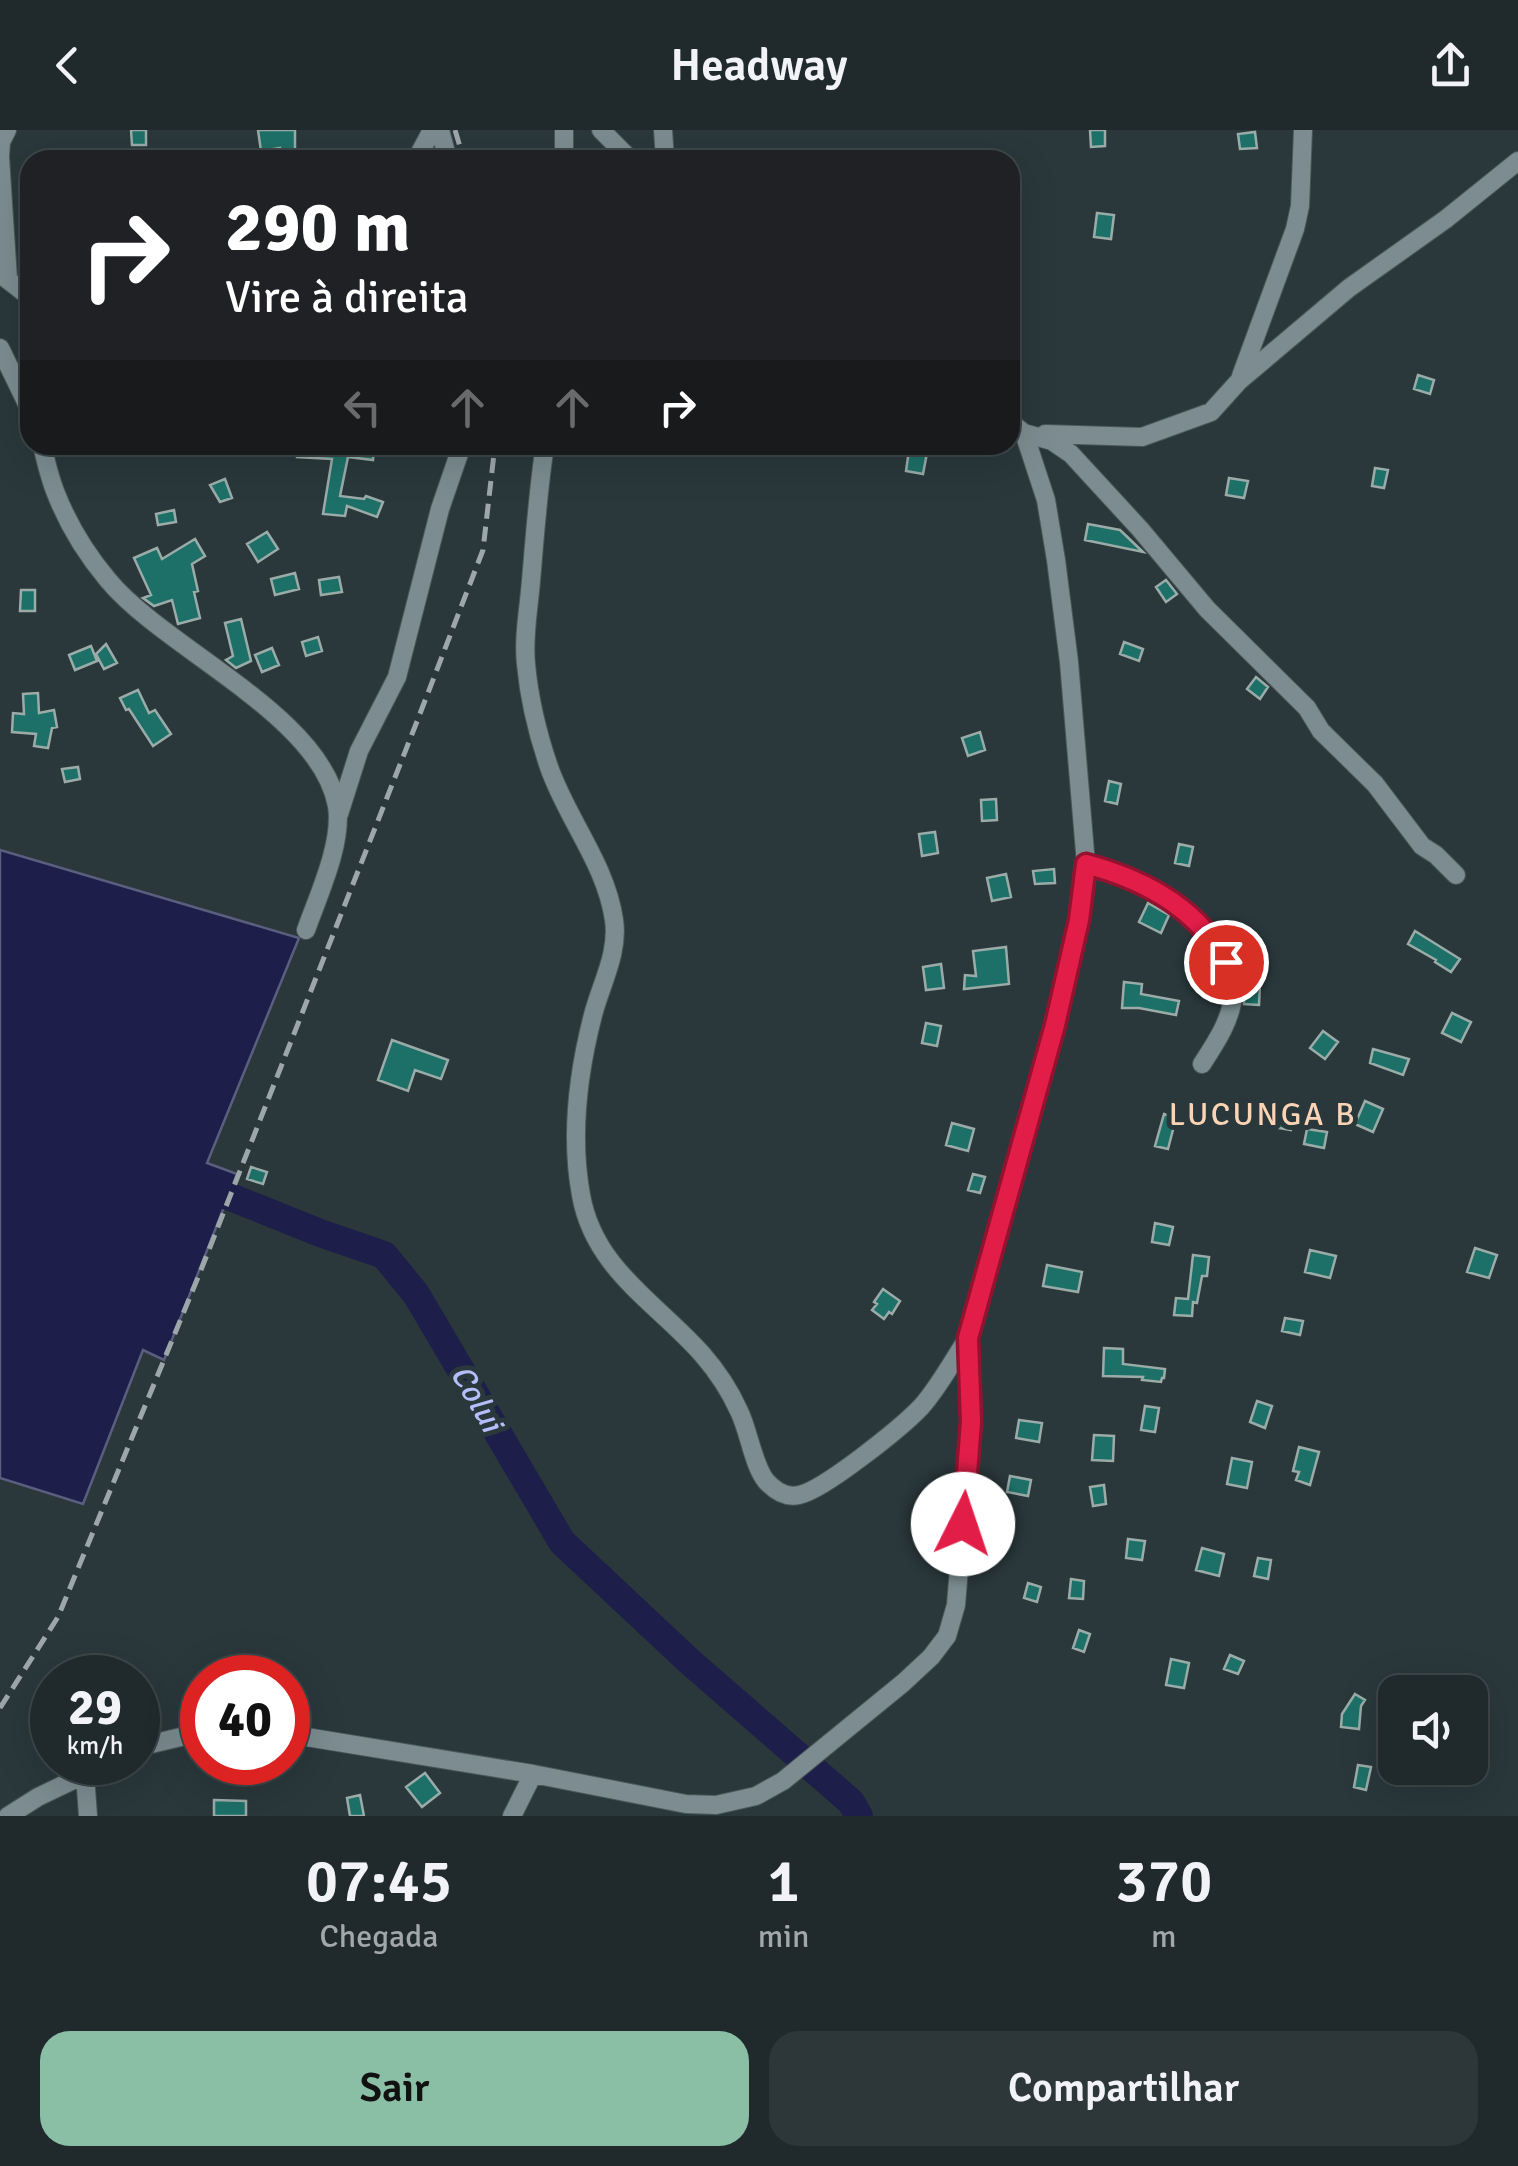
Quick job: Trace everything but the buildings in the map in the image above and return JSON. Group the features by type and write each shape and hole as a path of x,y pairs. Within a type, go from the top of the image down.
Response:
{"street":[{"path":"4,276 0,157 7,130"},
{"path":"601,130 621,150"},
{"path":"1239,381 1295,230 1300,206 1303,130"},
{"path":"1020,428 1142,436 1210,412 1239,381 1349,288 1446,219 1518,161"},
{"path":"0,348 6,385"},
{"path":"1020,429 1052,441 1071,454 1207,609 1307,708 1321,730 1375,784 1422,846 1456,875"},
{"path":"310,1738 686,1804 735,1809 783,1781 866,1716 931,1658 947,1636 956,1605 971,1422 968,1338 1055,1025 1079,920 1086,864 1056,560 1041,480 1020,434"},
{"path":"45,455 56,495 81,542 109,582 145,615 286,724 330,780 338,819"},
{"path":"306,930 324,881 359,751 397,677 440,510 459,455"},
{"path":"544,455 526,662 550,768 594,858 614,920 610,964 582,1062 576,1113 576,1158 590,1232 606,1258 702,1354 728,1389 763,1478 786,1496 809,1492 903,1424 923,1404 968,1338"},
{"path":"1086,864 1122,875 1176,903 1202,926 1219,949 1231,977 1231,1006 1202,1064"},
{"path":"512,1816 533,1774"},
{"path":"8,1816 64,1785"},
{"path":"86,1785 88,1816"}],"shaded area":[{"path":"0,850 299,938 207,1163 237,1174 164,1360 143,1350 83,1504 0,1478"}],"waterway":[{"name":"Colui","path":"196,1189 228,1196 384,1255 416,1294 562,1542 689,1661 851,1802 859,1816"}],"railway":[{"path":"455,130 461,150"},
{"path":"0,1708 58,1617 199,1275 483,550 494,455"}],"district":[{"name":"LUCUNGA B","path":"1263,1114"}],"route":[{"path":"963,1524 971,1422 968,1338 1055,1025 1079,920 1086,864 1111,870 1176,903 1202,926 1226,962"}]}
